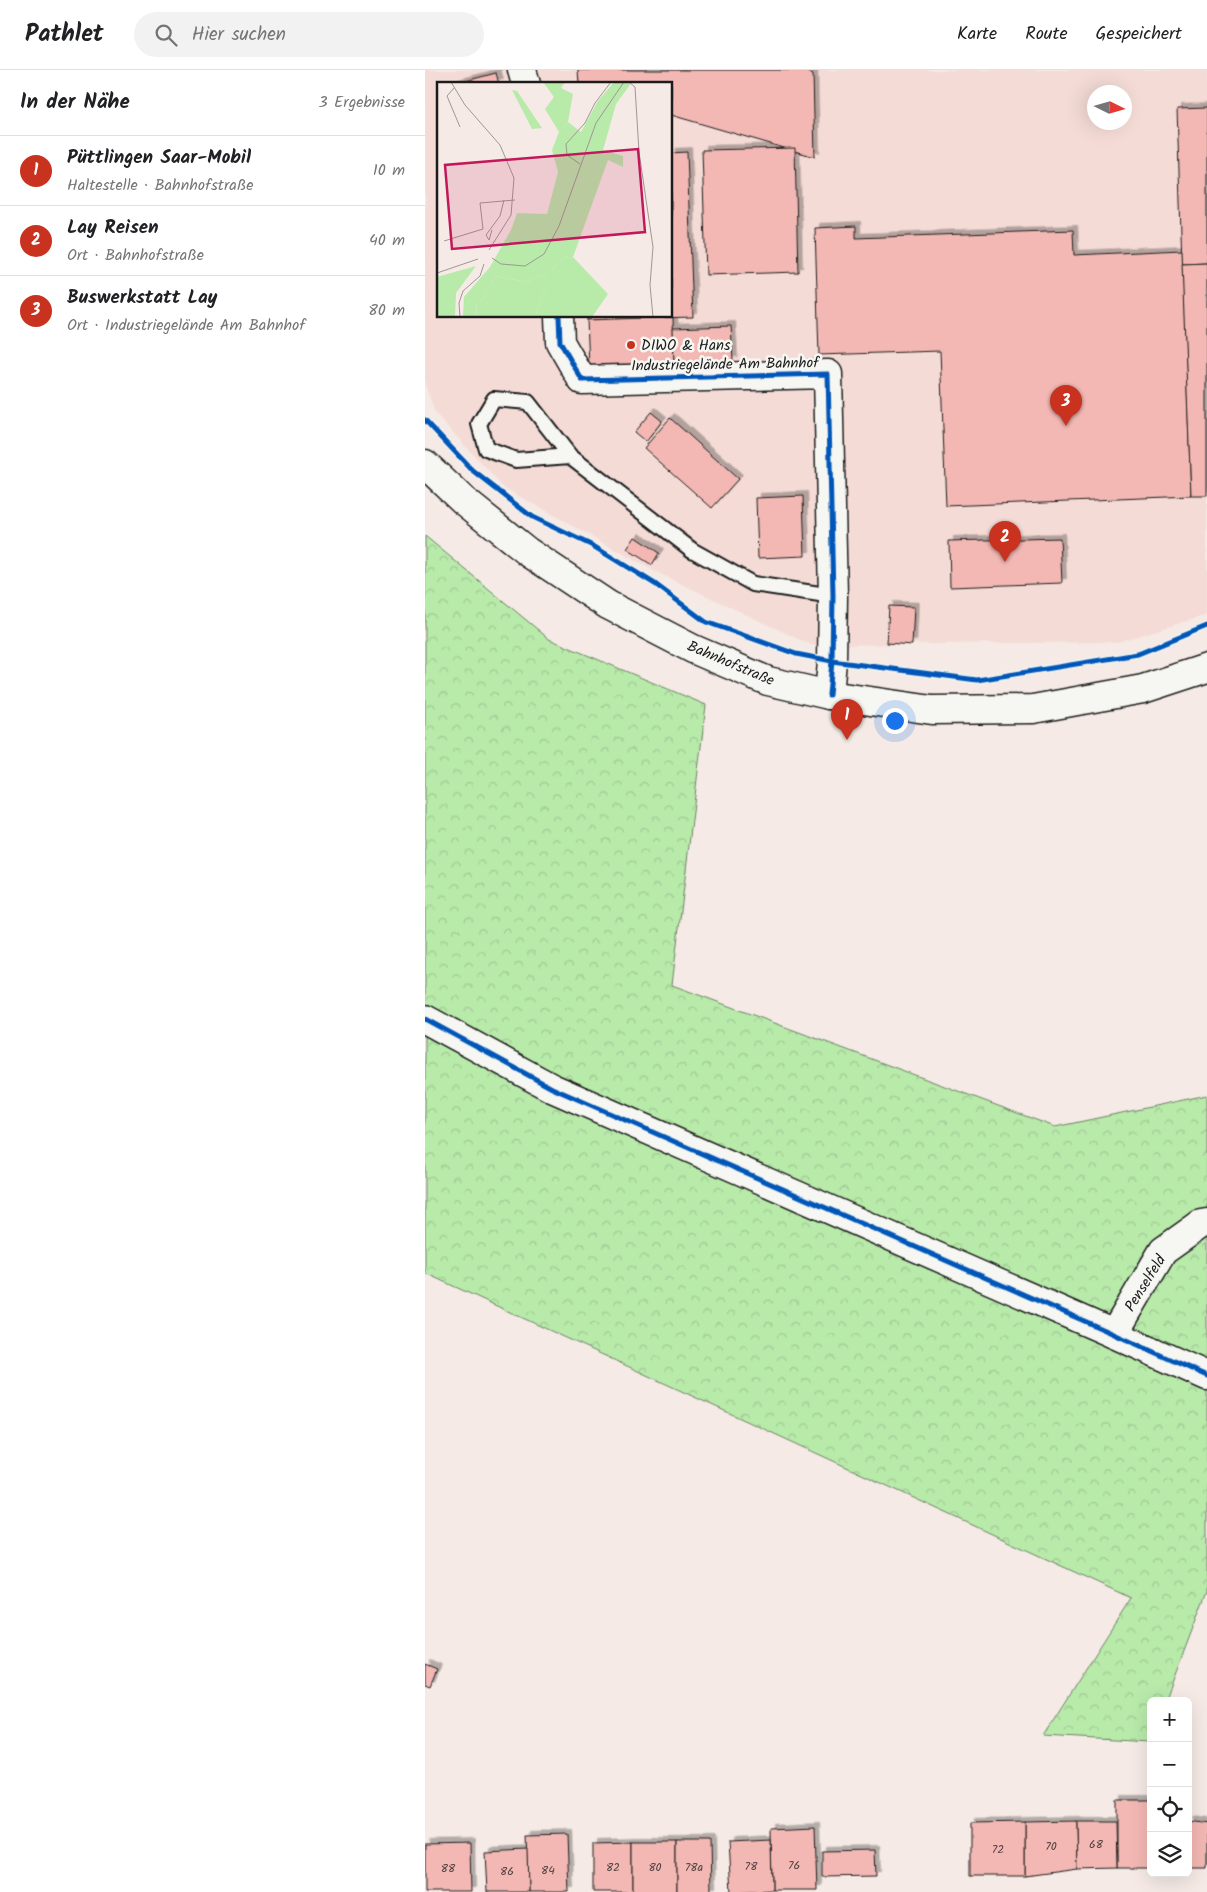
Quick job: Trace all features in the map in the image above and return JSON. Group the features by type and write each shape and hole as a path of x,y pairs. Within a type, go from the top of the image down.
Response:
{"street":[{"name":"Industriegelände Am Bahnhof","path":"559,318 559,342 582,380 828,374 833,596 832,661 829,695"},
{"name":"Bahnhofstraße","path":"425,464 463,500 528,552 608,605 693,649 768,681 829,695 932,710 1033,708 1143,688 1207,668"},
{"path":"425,1019 552,1088 1207,1376"},
{"name":"Penselfeld","path":"1114,1334 1163,1251 1201,1224 1207,1223"}],"lane":[{"path":"570,456 516,460 486,449 479,424 494,399 528,402 570,456 692,550 753,584 833,596"}],"shaded area":[{"path":"425,70 1207,70 1207,615 1117,642 811,645 652,570 503,487 435,413 425,384"}],"green space":[{"path":"425,536 549,639 706,705 672,985 1055,1127 1207,1095 1207,1591 1167,1697 1147,1697 1147,1742 1043,1736 1131,1598 425,1273"}],"building":[{"path":"578,70 801,70 813,74 815,157 673,116 673,82 579,82"},
{"path":"496,73 498,82 462,82"},
{"path":"1207,108 1207,263 1182,264 1177,109"},
{"path":"795,148 798,272 706,275 702,150"},
{"path":"687,152 693,317 673,318 673,153"},
{"path":"856,226 856,238 1073,230 1074,255 1182,250 1191,496 946,506 940,351 819,355 815,228"},
{"path":"1207,263 1207,496 1191,496 1182,264"},
{"name":"DIWO & Hans","path":"673,317 674,363 589,366 587,320"},
{"path":"587,318 658,318 587,320"},
{"path":"731,326 733,361 674,363 673,328"},
{"path":"651,412 662,421 646,442 634,432"},
{"path":"670,418 738,479 712,508 644,448"},
{"path":"803,496 805,556 758,558 756,498"},
{"path":"635,537 659,553 652,565 627,549"},
{"path":"1060,538 1062,583 950,587 949,541"},
{"path":"889,606 914,607 912,645 887,643"},
{"path":"425,1664 437,1669 430,1686 425,1684"},
{"path":"1117,1800 1147,1800 1147,1868 1117,1868"},
{"path":"1076,1821 1077,1869 1025,1876 1025,1822"},
{"path":"1076,1821 1116,1821 1117,1868 1077,1869"},
{"path":"1025,1822 1025,1876 970,1876 970,1823"},
{"path":"1192,1822 1207,1824 1207,1868 1192,1868"},
{"path":"815,1826 817,1890 772,1890 771,1828"},
{"path":"567,1834 569,1892 529,1892 527,1835"},
{"path":"771,1840 772,1890 731,1892 728,1842"},
{"path":"633,1842 633,1892 593,1892 593,1843"},
{"path":"633,1842 677,1842 677,1892 633,1892"},
{"path":"677,1842 710,1842 711,1892 677,1892"},
{"path":"470,1843 471,1892 425,1892 425,1844"},
{"path":"528,1849 529,1892 487,1892 485,1851"},
{"path":"875,1850 876,1876 822,1877 822,1851"}],"cycle path":[{"path":"559,318 560,342 582,380 828,374 833,596 832,661 829,695"},
{"path":"425,420 473,471 532,517 593,546 655,584 706,622 796,654 832,661 977,680 1138,654 1207,626"},
{"path":"425,1019 552,1088 1207,1376"}],"place":[{"name":"DIWO & Hans","path":"631,345"},
{"name":"Buswerkstatt Lay","path":"1066,426"},
{"name":"Lay Reisen","path":"1005,562"},
{"name":"Püttlingen Saar-Mobil","path":"847,740"}]}
